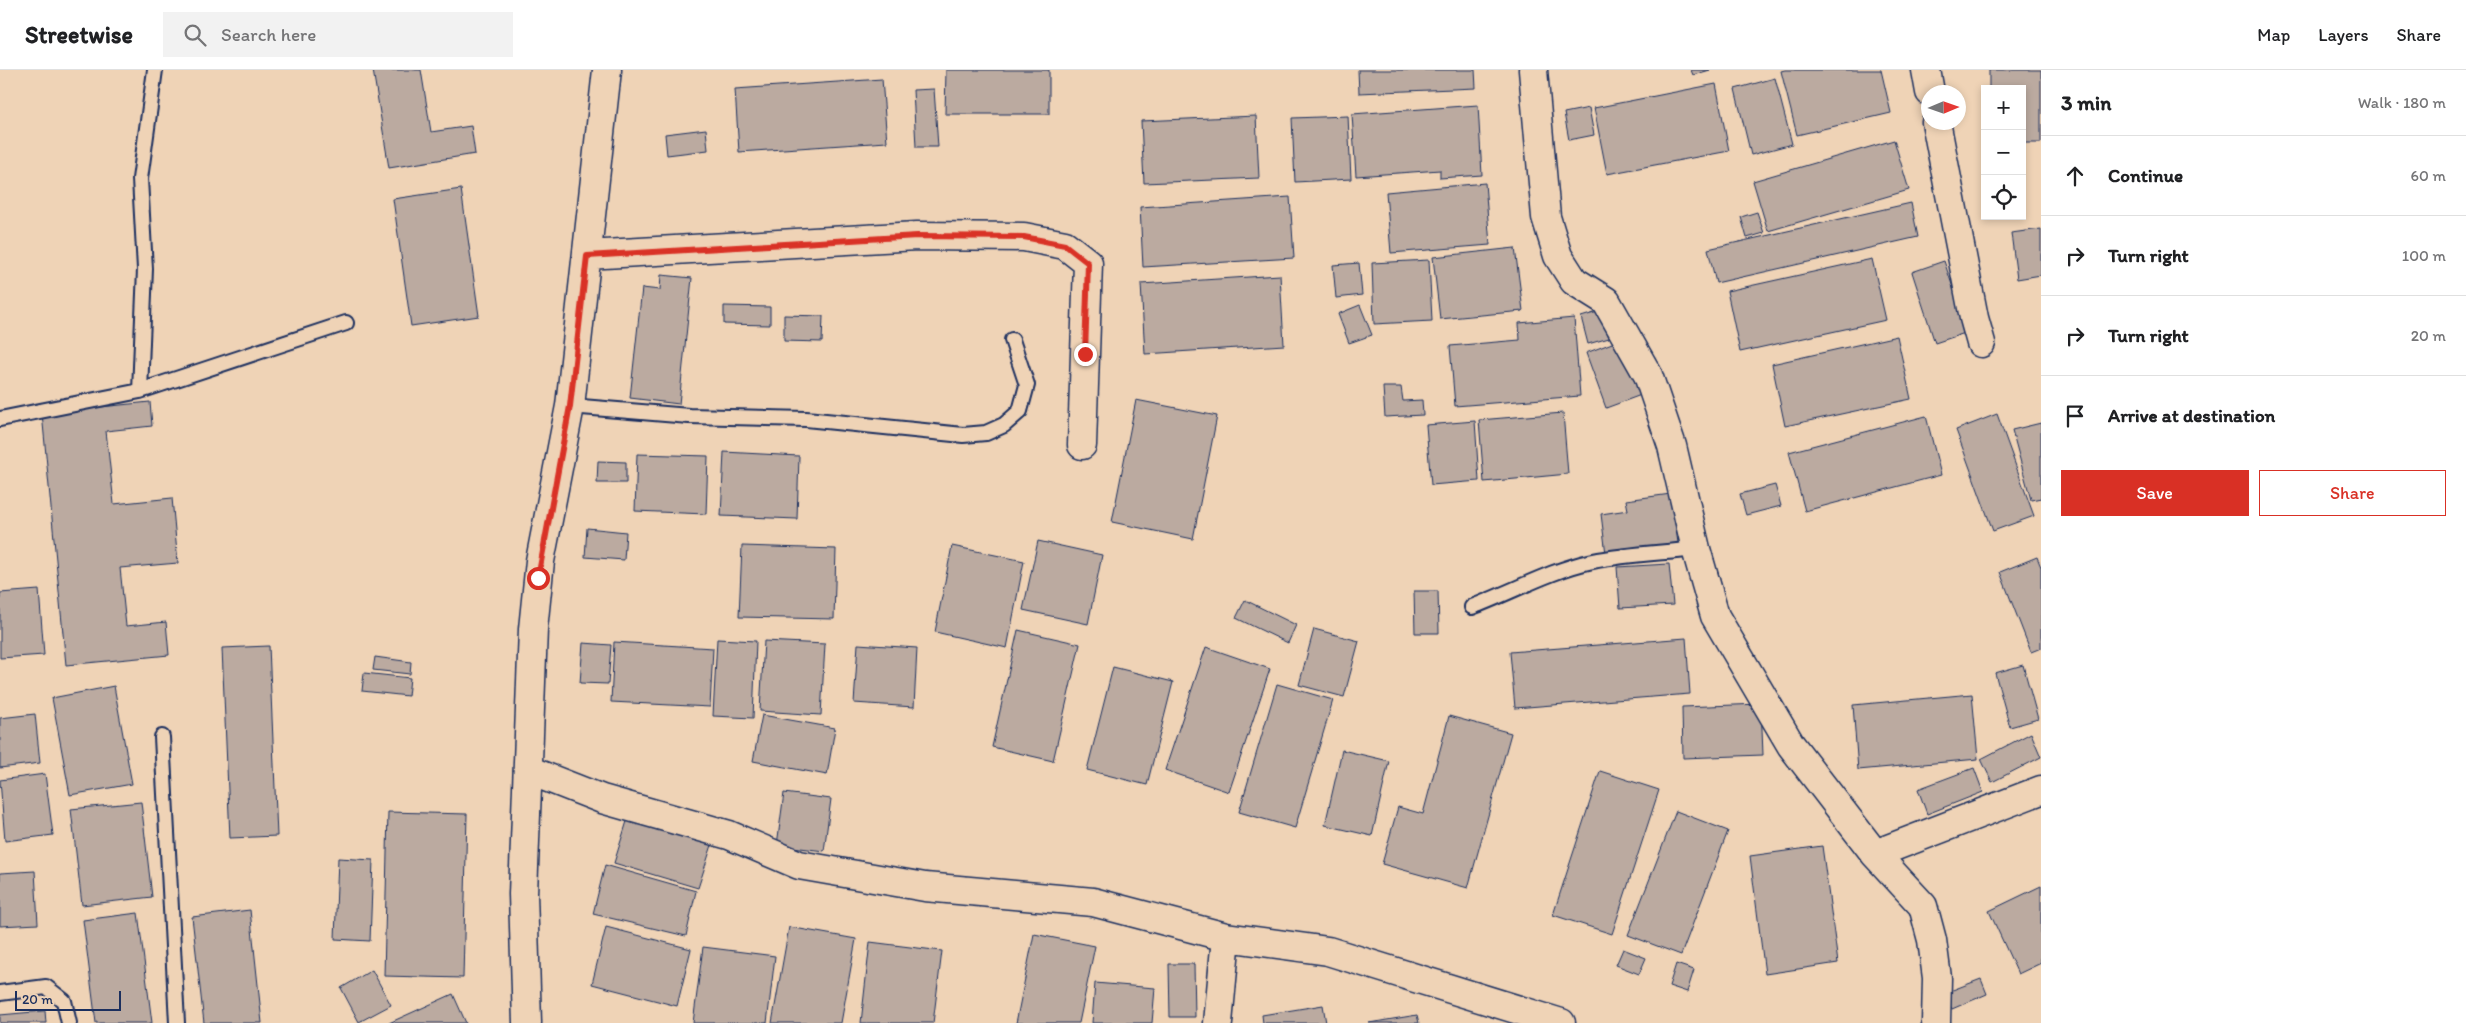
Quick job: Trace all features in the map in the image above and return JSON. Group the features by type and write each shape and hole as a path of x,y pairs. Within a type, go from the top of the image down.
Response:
{"street":[{"path":"528,1023 523,894 533,629 540,561 570,406 607,70"},
{"path":"1533,70 1546,217 1558,256 1574,281 1606,301 1648,375 1672,446 1696,549 1715,616 1791,745 1875,854 1923,906 1932,940 1937,978 1936,1023"},
{"path":"1926,70 1929,85"},
{"path":"1938,130 1974,318 1981,343"},
{"path":"587,256 917,236 1024,237 1065,245 1088,263 1082,444"},
{"path":"528,770 602,799 729,835 799,865 925,888 1093,902 1226,937 1328,951 1561,1023"},
{"path":"1875,854 2041,790"},
{"path":"1218,1023 1226,937"}],"lane":[{"path":"140,391 145,269 140,179 155,70"},
{"path":"0,419 140,391 346,323"},
{"path":"570,406 689,416 806,419 963,434 986,432 1004,425 1020,411 1027,385 1012,340"},
{"path":"1472,607 1510,593 1551,574 1594,561 1696,549"},
{"path":"162,737 177,1023"},
{"path":"0,992 46,987 64,1001 70,1023"}],"building":[{"path":"373,70 421,70 431,132 471,126 475,154 389,168"},
{"path":"946,70 1049,70 1049,114 945,114"},
{"path":"1358,70 1475,70 1476,88 1359,93"},
{"path":"1691,70 1710,70 1693,75"},
{"path":"1881,70 1891,113 1797,135 1781,71"},
{"path":"1989,70 2041,70 2041,143 2026,143 2026,85 1989,85"},
{"path":"1775,78 1792,144 1751,155 1735,89"},
{"path":"882,79 887,142 739,152 735,89"},
{"path":"1716,84 1729,151 1607,174 1594,108"},
{"path":"934,89 938,147 916,147 913,90"},
{"path":"1478,105 1482,175 1440,178 1440,170 1356,176 1352,114"},
{"path":"1589,108 1594,135 1569,140 1564,113"},
{"path":"1256,116 1259,178 1144,183 1141,121"},
{"path":"1348,116 1351,179 1295,182 1292,118"},
{"path":"706,129 708,150 667,155 665,134"},
{"path":"1894,140 1909,190 1768,231 1753,181"},
{"path":"1485,183 1490,245 1391,253 1386,192"},
{"path":"461,189 479,316 411,326 393,199"},
{"path":"1290,197 1294,258 1143,267 1140,207"},
{"path":"1911,203 1918,237 1716,283 1708,249"},
{"path":"1757,212 1764,233 1747,238 1741,217"},
{"path":"2041,229 2041,275 2017,279 2011,233"},
{"path":"1515,248 1523,311 1440,319 1433,257"},
{"path":"1872,259 1886,320 1740,352 1727,291"},
{"path":"1429,260 1432,321 1374,324 1372,263"},
{"path":"1944,261 1968,332 1935,343 1912,272"},
{"path":"1359,263 1362,295 1336,298 1333,265"},
{"path":"661,275 692,278 679,404 630,398 642,288 660,290"},
{"path":"1280,275 1284,345 1145,354 1141,284"},
{"path":"1360,305 1372,335 1349,343 1338,314"},
{"path":"724,306 770,307 770,325 724,324"},
{"path":"1601,311 1609,338 1588,344 1581,317"},
{"path":"784,315 823,316 822,342 784,341"},
{"path":"1574,318 1580,396 1455,406 1450,346 1520,340 1519,323"},
{"path":"1897,336 1911,399 1785,426 1772,364"},
{"path":"1620,340 1641,395 1606,408 1586,353"},
{"path":"1383,387 1401,387 1403,401 1422,400 1423,415 1385,417"},
{"path":"1136,400 1217,416 1193,539 1112,522"},
{"path":"150,402 152,426 106,431 114,504 172,498 178,563 120,568 126,626 166,622 169,655 66,665 42,413"},
{"path":"1563,413 1568,474 1484,482 1479,420"},
{"path":"1997,414 2034,516 1993,531 1956,430"},
{"path":"1926,416 1941,475 1805,511 1789,452"},
{"path":"1475,421 1479,481 1431,485 1426,425"},
{"path":"2041,423 2041,498 2031,500 2012,430"},
{"path":"724,452 799,456 797,519 721,516"},
{"path":"637,454 708,456 706,514 635,511"},
{"path":"598,461 626,462 626,483 597,483"},
{"path":"1775,485 1781,506 1746,515 1740,494"},
{"path":"1671,494 1678,543 1606,554 1601,514 1628,510 1626,500"},
{"path":"587,528 626,532 624,560 585,557"},
{"path":"1038,541 1102,555 1088,624 1023,610"},
{"path":"742,546 836,549 834,619 739,617"},
{"path":"952,546 1024,561 1007,648 935,632"},
{"path":"2037,557 2041,567 2041,648 2031,652 2000,572"},
{"path":"1669,564 1673,605 1620,608 1617,567"},
{"path":"39,590 44,655 0,658 0,593"},
{"path":"1414,591 1438,591 1439,633 1415,633"},
{"path":"1245,600 1296,625 1288,643 1236,618"},
{"path":"1314,629 1359,641 1344,697 1299,685"},
{"path":"1018,630 1080,644 1053,761 992,747"},
{"path":"1686,638 1690,694 1515,708 1510,652"},
{"path":"717,639 756,641 753,718 713,716"},
{"path":"764,641 825,644 821,715 760,711"},
{"path":"614,642 713,648 710,707 611,702"},
{"path":"583,643 611,645 608,684 580,683"},
{"path":"858,644 917,648 914,707 854,703"},
{"path":"269,646 277,836 230,838 222,648"},
{"path":"1206,647 1270,669 1229,792 1165,770"},
{"path":"375,657 411,662 410,674 373,670"},
{"path":"2023,665 2038,719 2010,727 1995,673"},
{"path":"1113,667 1173,682 1147,785 1087,770"},
{"path":"364,673 410,678 408,696 362,691"},
{"path":"1277,684 1333,700 1295,828 1239,812"},
{"path":"114,686 132,784 70,795 52,698"},
{"path":"1972,694 1978,759 1858,770 1853,705"},
{"path":"1761,704 1763,755 1683,758 1682,707"},
{"path":"35,714 40,763 0,768 0,718"},
{"path":"762,715 835,728 827,775 753,761"},
{"path":"1449,716 1511,733 1468,888 1382,864 1398,807 1423,814"},
{"path":"2031,733 2041,757 1992,782 1981,759"},
{"path":"1342,750 1389,761 1372,836 1325,825"},
{"path":"1974,768 1983,792 1927,814 1918,789"},
{"path":"1600,771 1659,790 1612,934 1553,915"},
{"path":"45,774 53,835 5,841 0,780"},
{"path":"784,793 831,799 824,851 777,845"},
{"path":"141,802 152,897 82,905 71,809"},
{"path":"1676,811 1728,831 1681,955 1628,935"},
{"path":"388,812 467,814 463,978 384,976"},
{"path":"628,818 712,845 698,888 614,863"},
{"path":"1822,846 1838,963 1765,974 1750,856"},
{"path":"338,858 373,860 370,941 335,939"},
{"path":"605,865 696,891 686,936 593,914"},
{"path":"35,871 38,924 0,926 0,873"},
{"path":"2041,886 2041,963 2018,974 1989,911"},
{"path":"250,910 262,1023 204,1023 192,917"},
{"path":"138,913 152,1023 96,1023 83,920"},
{"path":"606,927 691,949 677,1006 592,984"},
{"path":"789,927 856,939 841,1023 772,1023"},
{"path":"1034,934 1095,946 1079,1023 1016,1023"},
{"path":"870,942 942,951 933,1023 861,1023"},
{"path":"703,947 775,956 767,1023 693,1023"},
{"path":"1623,949 1646,958 1639,974 1616,965"},
{"path":"1169,964 1194,964 1195,1017 1170,1017"},
{"path":"1676,964 1694,970 1687,992 1669,986"},
{"path":"372,970 391,1005 359,1022 341,988"},
{"path":"1981,979 1987,994 1952,1009 1945,993"},
{"path":"1095,983 1155,988 1152,1023 1092,1023"},
{"path":"453,994 466,1023 389,1023"},
{"path":"1323,1005 1326,1023 1263,1023 1262,1015"},
{"path":"45,1011 46,1023 0,1023 0,1015"},
{"path":"1417,1015 1419,1023 1369,1023"}],"route":[{"path":"538,578 570,406 587,256 917,236 1024,237 1065,245 1088,263 1085,354"}]}
